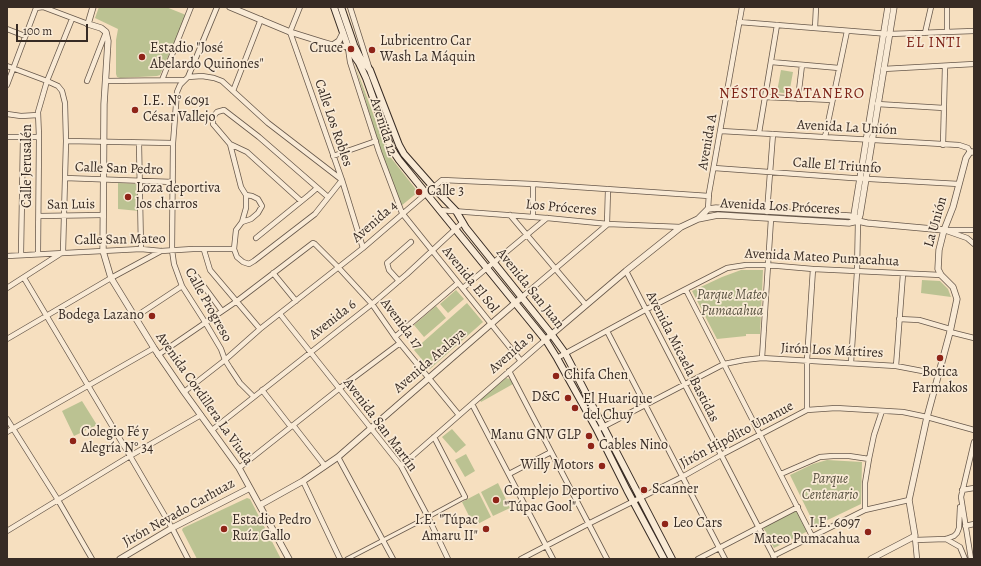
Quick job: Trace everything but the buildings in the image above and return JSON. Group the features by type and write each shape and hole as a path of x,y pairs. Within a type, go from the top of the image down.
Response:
{"main road":[{"path":"334,7 343,33 351,46"},
{"path":"341,7 351,46"},
{"name":"Avenida San Juan","path":"351,46 370,70 399,145 404,154 433,188 456,211 494,263 565,353 672,559"},
{"name":"Avenida San Juan","path":"351,46 366,78 391,148 439,210 545,340 557,358 597,430 664,559"}],"street":[{"path":"7,85 34,11 36,8 43,7 72,19 101,28 106,32 87,81"},
{"path":"88,24 93,7"},
{"path":"162,80 191,7"},
{"path":"188,77 217,7"},
{"path":"230,7 290,32 332,46 351,46 361,44"},
{"path":"290,32 300,7"},
{"path":"350,7 370,70"},
{"name":"Avenida A","path":"708,209 742,7"},
{"path":"815,28 816,7"},
{"path":"869,140 883,69 888,7"},
{"path":"851,364 857,272 858,221 860,215 862,178 886,34 894,7"},
{"path":"925,33 931,7"},
{"path":"947,7 947,32"},
{"name":"Calle Jerusalén","path":"38,253 38,112 48,81 72,19"},
{"path":"233,91 261,19"},
{"path":"739,22 886,34 974,31"},
{"path":"759,133 777,25"},
{"path":"7,29 25,36"},
{"path":"825,137 847,31"},
{"name":"Avenida Cordillera La Viuda","path":"106,32 108,41 103,251 111,278 158,355 239,468 289,559"},
{"name":"Calle Los Robles","path":"290,32 342,180 363,248"},
{"path":"332,46 339,41 343,33"},
{"name":"Avenida 12","path":"351,46 350,62 402,213"},
{"path":"771,62 839,68"},
{"path":"883,69 974,64"},
{"path":"798,99 802,65"},
{"path":"7,66 58,86 65,98 66,141 63,252 7,288"},
{"path":"943,145 945,66"},
{"path":"106,81 183,80 188,77 202,76 222,81 268,123 342,180 315,214 249,264 243,262 237,257 234,248 236,230 242,222 246,208 246,195 241,187 230,144"},
{"name":"Calle Progreso","path":"183,80 176,92 173,144 172,250 174,264 182,286 221,348 225,360 236,376 254,397"},
{"path":"765,97 832,100"},
{"path":"877,104 944,108"},
{"path":"301,202 247,152 230,144 213,124 213,117 217,112 224,110 259,137 328,197"},
{"path":"7,114 21,116 38,115"},
{"name":"Avenida La Unión","path":"721,131 964,146 972,152"},
{"path":"767,212 774,134"},
{"path":"7,137 39,136"},
{"path":"21,254 23,137"},
{"path":"66,141 173,144"},
{"path":"333,156 376,141"},
{"path":"139,143 141,249"},
{"name":"La Unión","path":"941,275 938,269 939,250 944,230 953,207 966,158 972,152"},
{"name":"Calle El Triunfo","path":"714,168 959,184"},
{"name":"Calle San Pedro","path":"65,178 173,182"},
{"name":"Avenida 4","path":"184,392 225,360 260,329 363,248 402,213 443,180 533,184 709,196"},
{"path":"533,184 533,216"},
{"path":"256,238 317,188"},
{"path":"608,189 608,224"},
{"path":"242,222 251,219 262,206 258,199 246,195"},
{"name":"Avenida Los Próceres","path":"698,219 708,209 716,208 850,216 858,221 875,224 944,230 974,230"},
{"name":"Los Próceres","path":"439,210 533,216 608,224 680,227"},
{"name":"Avenida El Sol","path":"402,213 522,361"},
{"name":"San Luis","path":"39,216 103,215"},
{"path":"510,215 586,305"},
{"name":"Avenida Los Próceres","path":"698,219 718,215 849,223 858,221"},
{"path":"463,288 547,218"},
{"name":"Avenida 9","path":"401,466 626,271 680,227 698,219"},
{"path":"762,358 771,219"},
{"name":"Avenida 6","path":"212,430 372,304 463,222"},
{"name":"Avenida Atalaya","path":"260,505 303,481 338,457 608,224"},
{"path":"944,230 966,238 974,244"},
{"name":"Avenida 17","path":"273,273 313,242 372,304 395,337 459,415"},
{"path":"399,281 389,270 387,263 411,242"},
{"name":"Calle San Mateo","path":"7,256 38,253 141,249 161,251 234,248"},
{"path":"204,250 210,270 260,329"},
{"path":"7,339 46,315 161,251"},
{"name":"Avenida Mateo Pumacahua","path":"557,358 645,310 727,268 746,265 767,265 857,272 941,275"},
{"path":"807,410 807,360 813,269"},
{"name":"Avenida Micaela Bastidas","path":"626,271 774,558"},
{"path":"158,355 237,301 273,273 296,301"},
{"path":"896,366 903,274"},
{"path":"918,559 909,500 927,417 957,299 953,287 941,275"},
{"path":"197,277 222,311"},
{"path":"24,278 130,456 172,528 188,559"},
{"path":"395,337 458,283"},
{"path":"135,317 182,286"},
{"path":"686,290 812,536"},
{"name":"Avenida San Martín","path":"280,314 401,466 448,559"},
{"path":"900,319 918,320 974,338"},
{"path":"607,331 725,559"},
{"path":"239,468 340,388 400,343"},
{"path":"7,432 154,348"},
{"name":"Jirón Los Mártires","path":"597,430 724,364 762,358 807,360 896,366 938,374"},
{"path":"509,371 607,559"},
{"path":"262,390 325,466"},
{"path":"472,404 553,559"},
{"name":"Jirón Hipólito Unanue","path":"521,559 682,477 807,410 836,408 903,412 974,430"},
{"path":"865,510 869,459 874,435 882,411"},
{"path":"7,531 130,456 201,415"},
{"path":"7,420 58,500 92,559"},
{"path":"347,559 465,496 434,437"},
{"path":"946,539 957,533 959,528 962,490 974,442"},
{"path":"509,474 551,452"},
{"path":"781,474 820,457 849,456 869,459"},
{"path":"338,457 392,559"},
{"path":"303,481 340,559"},
{"name":"Jirón Nevado Carhuaz","path":"120,559 172,528 250,488"},
{"path":"962,490 974,488"},
{"path":"961,498 972,559"},
{"path":"774,558 812,536 865,510 909,500"},
{"path":"698,559 798,507"},
{"path":"965,526 974,524"},
{"path":"871,559 915,538 946,539 960,547 965,559"}],"green space":[{"name":"Estadio \"José Abelardo Quiñones\"","path":"99,7 166,7 186,15 160,75 117,77 116,40 118,29 95,18"},
{"path":"355,65 388,154 418,192 401,206 379,145"},
{"path":"781,70 793,72 789,94 777,92"},
{"name":"Loza deportiva los charros","path":"118,183 139,184 139,211 118,209"},
{"name":"Parque Mateo Pumacahua","path":"741,270 763,270 760,334 746,334 746,336 717,339 692,291"},
{"path":"922,280 940,281 948,289 951,297 921,293"},
{"path":"456,290 464,299 448,313 440,304"},
{"path":"467,303 483,322 430,369 414,350"},
{"path":"436,306 446,318 424,337 414,325"},
{"path":"506,378 510,379 513,384 481,402 480,400"},
{"path":"82,401 97,425 74,436 62,411"},
{"path":"452,429 466,445 456,453 442,437"},
{"path":"466,454 475,471 465,477 455,460"},
{"name":"Parque Centenario","path":"827,460 862,462 861,504 815,526 790,475 813,464"},
{"name":"Complejo Deportivo \"Túpac Gool\"","path":"498,483 510,508 493,516 481,492"},
{"path":"479,493 491,517 474,526 462,502"},
{"name":"Estadio Pedro Ruíz Gallo","path":"247,498 250,499 281,559 197,559 182,530 183,528"},
{"path":"797,509 808,531 774,548 763,527"}],"place":[{"name":"Cruce","path":"351,49"},
{"name":"Lubricentro Car Wash La Máquin","path":"372,50"},
{"name":"Estadio \"José Abelardo Quiñones\"","path":"142,57"},
{"name":"I.E. N° 6091 César Vallejo","path":"135,110"},
{"name":"Calle 3","path":"419,192"},
{"name":"Loza deportiva los charros","path":"128,197"},
{"name":"Bodega Lazano","path":"152,316"},
{"name":"Botica Farmakos","path":"940,358"},
{"name":"Chifa Chen","path":"556,376"},
{"name":"D&C","path":"568,398"},
{"name":"El Huarique del Chuy","path":"575,408"},
{"name":"Manu GNV GLP","path":"589,436"},
{"name":"Colegio Fé y Alegría N° 34","path":"73,441"},
{"name":"Cables Nino","path":"591,446"},
{"name":"Willy Motors","path":"602,466"},
{"name":"Scanner","path":"644,490"},
{"name":"Complejo Deportivo \"Túpac Gool\"","path":"496,500"},
{"name":"Leo Cars","path":"665,524"},
{"name":"Estadio Pedro Ruíz Gallo","path":"224,529"},
{"name":"I.E. \"Túpac Amaru II\"","path":"486,529"},
{"name":"I.E. 6097 Mateo Pumacahua","path":"868,532"}],"district":[{"name":"EL INTI","path":"934,43"},
{"name":"NÉSTOR BATANERO","path":"792,94"}]}
